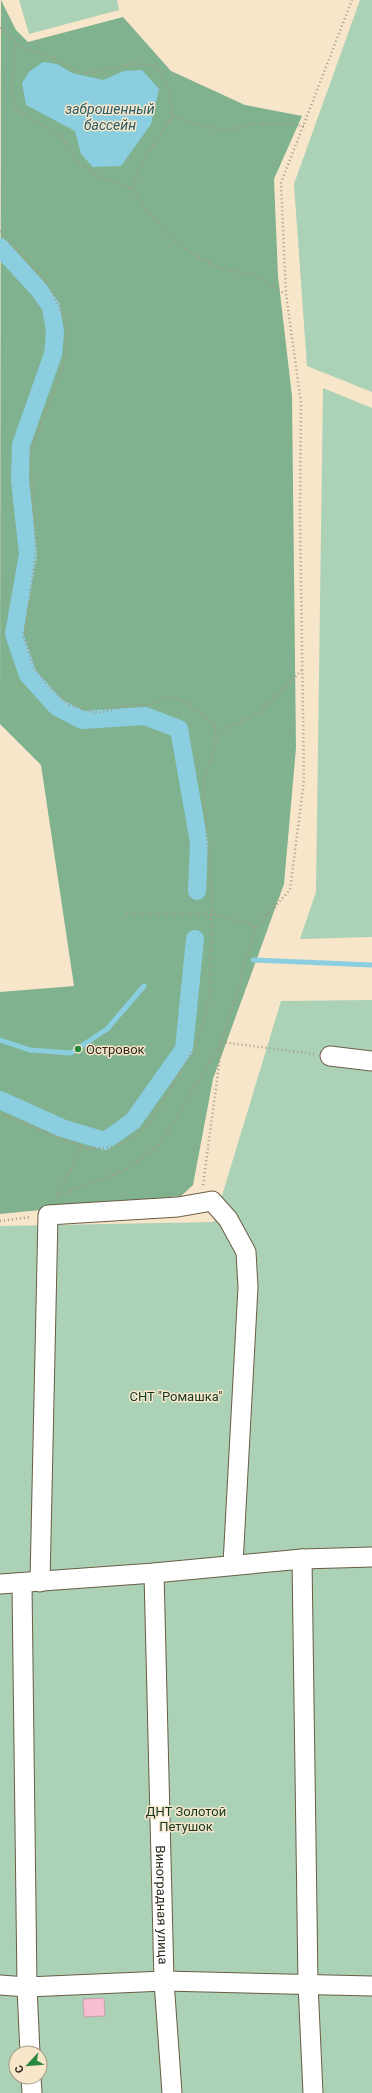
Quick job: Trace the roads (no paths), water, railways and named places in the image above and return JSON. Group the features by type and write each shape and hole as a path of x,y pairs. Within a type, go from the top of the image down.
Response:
{"street":[{"path":"330,1056 372,1061"},
{"path":"30,2045 27,1987 31,1583 48,1216 178,1207 212,1201 228,1219 246,1252 248,1286 233,1564"},
{"path":"0,1584 31,1583 154,1573 302,1558 372,1557"},
{"path":"302,1558 308,1984 313,2093"},
{"name":"Виноградная улица","path":"154,1573 164,1981 172,2093"},
{"path":"0,1984 27,1987 164,1981 372,1986"}],"water":[{"name":"заброшенный бассейн","path":"43,62 57,64 72,73 103,80 124,71 142,70 159,89 151,124 121,166 93,167 81,154 75,131 26,105 22,83 30,71"}],"waterway":[{"path":"0,247 40,291 51,307 55,332 53,354 21,445 20,480 28,554 14,634 28,675 57,707 82,720 145,716 179,729 199,843 197,891"},
{"path":"0,1100 62,1128 105,1141 133,1121 184,1049 195,939"},
{"path":"253,960 372,965"},
{"path":"0,1040 30,1050 71,1053 107,1029 144,986"}],"place":[{"name":"Островок","path":"78,1049"}],"park label":[{"name":"СНТ \"Ромашка\"","path":"176,1396"},
{"name":"ДНТ Золотой Петушок","path":"186,1818"}]}
